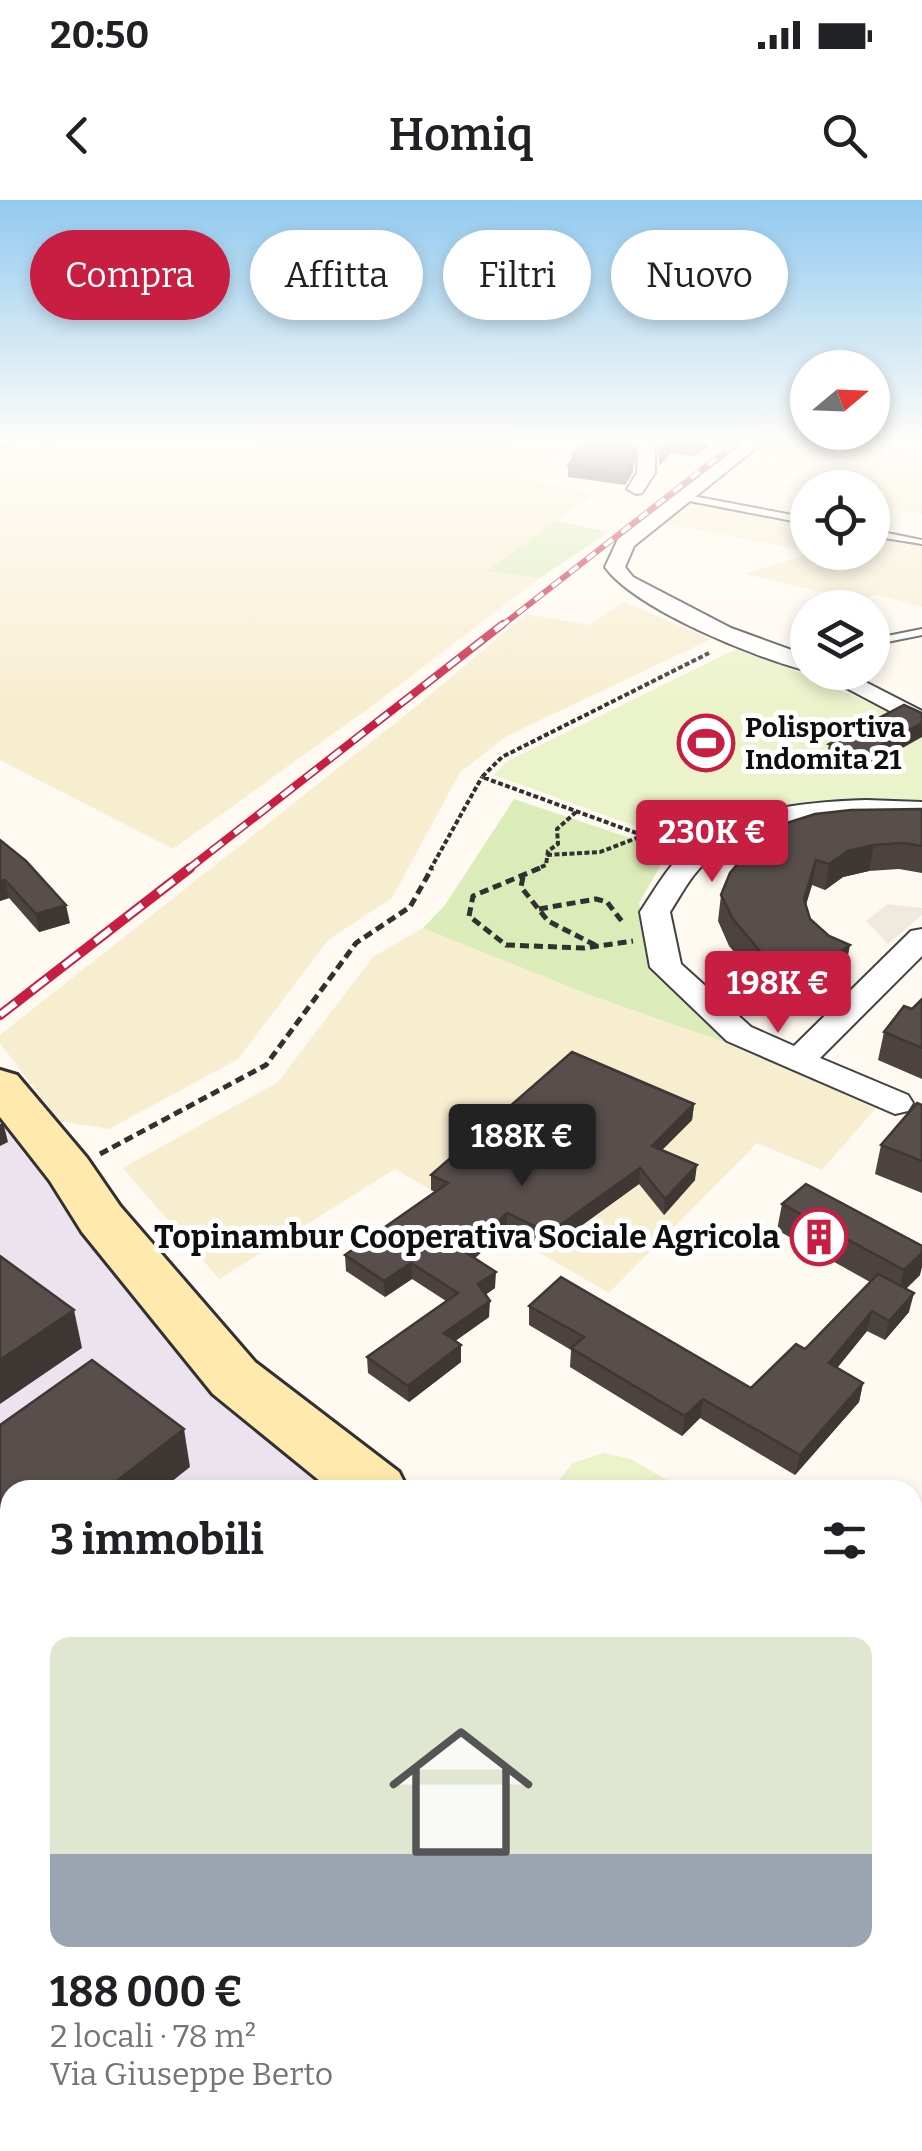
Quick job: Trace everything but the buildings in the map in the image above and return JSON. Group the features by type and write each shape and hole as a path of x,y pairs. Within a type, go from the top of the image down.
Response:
{"street":[{"path":"640,531 625,543 616,567 626,581 738,640 790,655"},
{"path":"863,690 922,721"},
{"path":"896,1103 740,1034 666,966 655,912 697,855 750,822 869,806 922,810"},
{"path":"798,1061 922,938"},
{"path":"0,1085 69,1170 101,1219 234,1378 363,1480"}],"lane":[{"path":"890,536 920,542"},
{"path":"890,638 922,632"}],"path":[{"path":"69,1170 266,1065 356,942 410,907 482,777 502,757 738,640"},
{"path":"482,777 697,855"},
{"path":"539,909 596,899 608,902 639,939 600,946 506,945 468,916 473,896 546,865 547,855 558,844 558,829 578,812"},
{"path":"547,855 600,852 643,835"},
{"path":"523,876 520,887 548,921 600,946"}],"shaded area":[{"path":"0,531 542,531 487,570 540,578 173,849 0,760"},
{"path":"704,531 790,531 790,548"},
{"path":"890,539 922,545 922,607 890,598 890,590 811,590 745,574 790,560 790,570 890,570"},
{"path":"624,602 711,639 507,736 460,772 392,898 328,940 238,1059 109,1129 59,1121 0,1043 0,1035 418,705 526,614 589,625"},
{"path":"888,904 922,908 922,915 888,944 866,921"},
{"path":"423,928 590,995 732,1045 876,1108 822,1170 757,1143 609,1293 395,1169 219,1279 123,1168 278,1082 373,957"},
{"path":"0,1109 349,1480 0,1480"}],"green space":[{"path":"542,531 609,532 540,578 486,571"},
{"name":"Polisportiva Indomita 21","path":"740,647 790,669 790,690 839,690 922,731 922,806 866,802 744,815 687,845 494,775 506,762"},
{"path":"514,799 669,851 639,903 659,978 732,1045 590,995 423,928 445,905"},
{"path":"603,1453 631,1459 667,1480 559,1480 573,1463"}],"railway":[{"path":"500,627 623,531"},
{"path":"187,870 503,624"},
{"path":"0,1015 190,868"}],"place":[{"name":"Polisportiva Indomita 21","path":"706,743"},
{"name":"Topinambur Cooperativa Sociale Agricola","path":"819,1237"}]}
